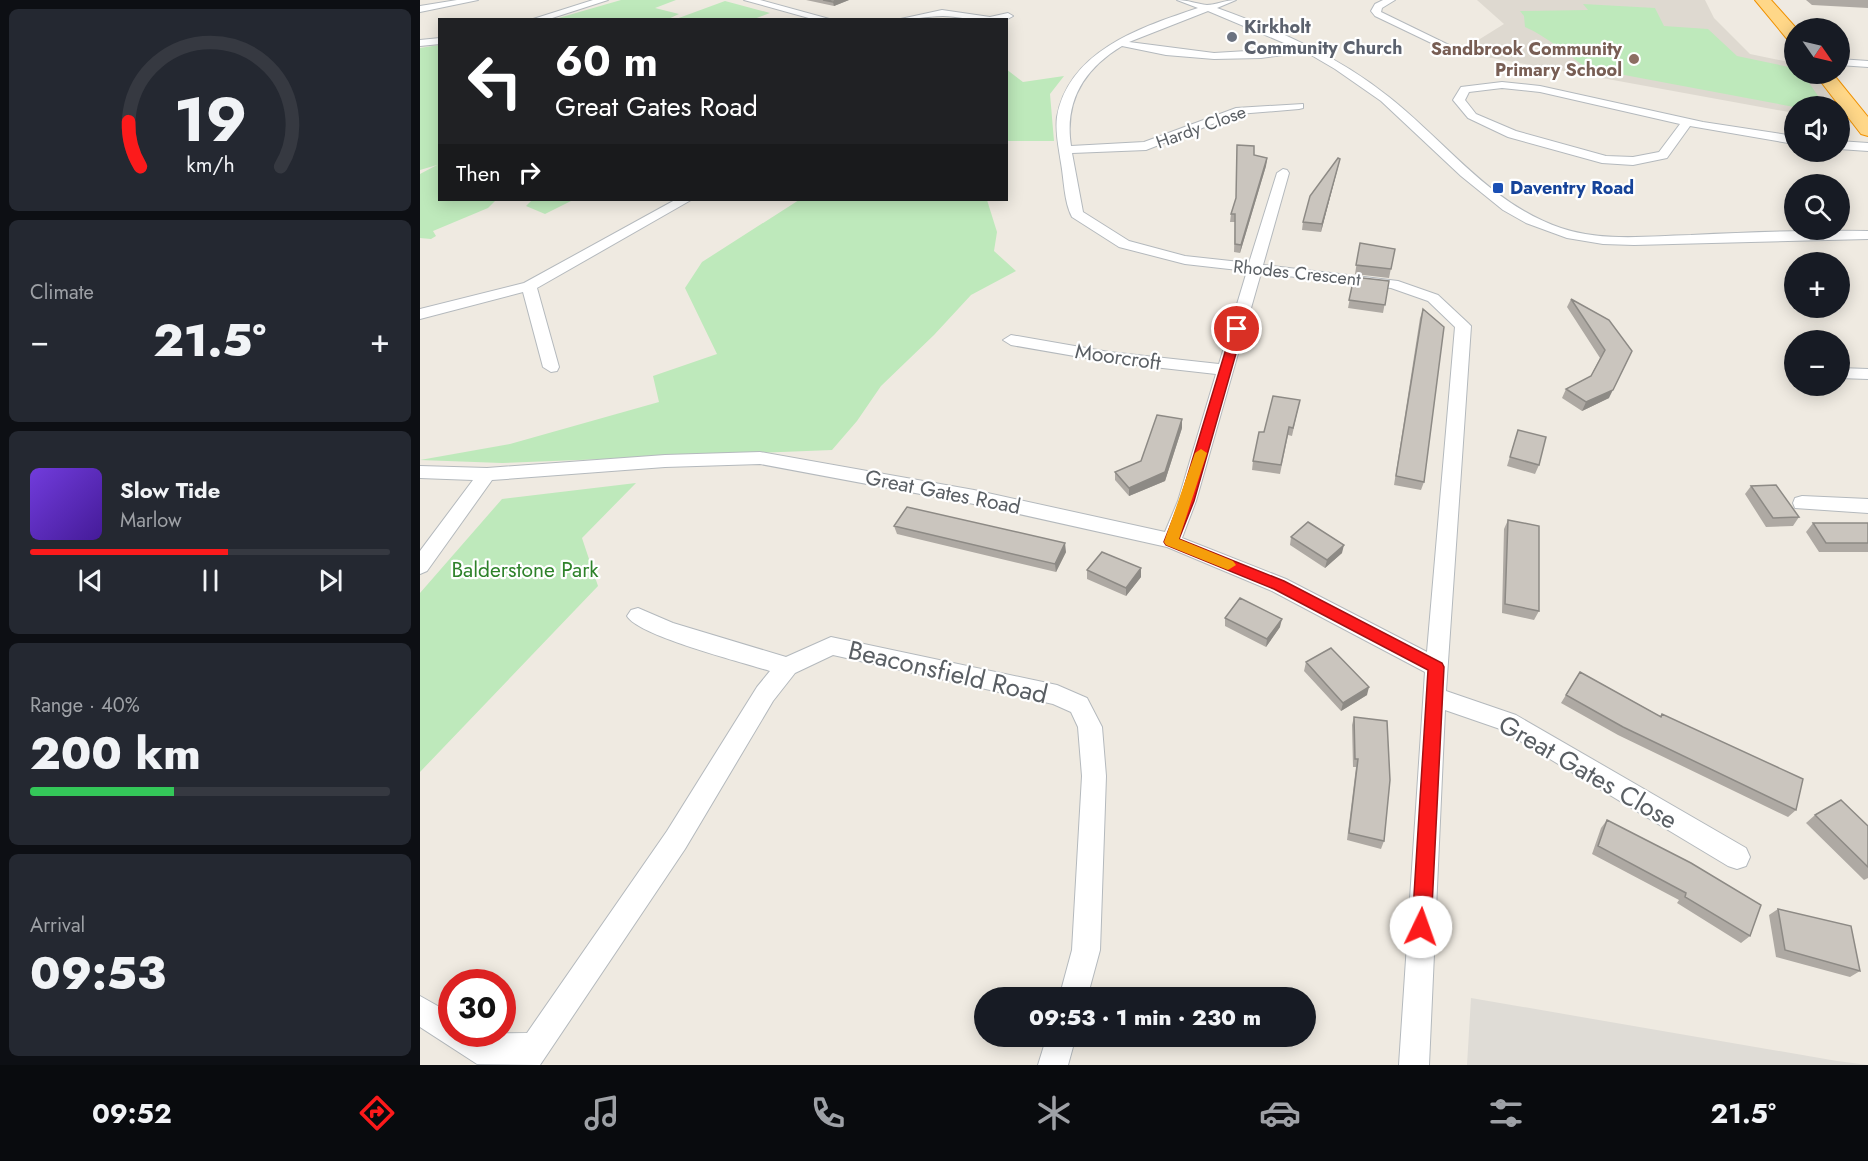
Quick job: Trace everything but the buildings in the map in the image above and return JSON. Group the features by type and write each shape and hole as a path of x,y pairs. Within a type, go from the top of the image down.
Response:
{"highway":[{"path":"1763,0 1784,24"},
{"path":"1850,74 1854,79"},
{"path":"1832,84 1868,130"}],"street":[{"path":"420,9 473,0"},
{"path":"541,18 603,0"},
{"path":"749,0 821,18"},
{"path":"786,9 806,0"},
{"path":"942,13 943,0"},
{"path":"1182,0 1209,8 1308,49 1355,76 1384,98 1499,202 1526,219 1555,231 1617,242 1788,235 1868,235"},
{"name":"Rhodes Crescent","path":"1231,0 1120,43 1081,73 1069,95 1063,119 1077,214 1124,244 1185,260 1393,284 1433,298 1463,326 1436,667"},
{"path":"1390,0 1378,6 1376,11 1378,14 1452,49"},
{"path":"912,18 942,13 977,18"},
{"path":"1000,18 1008,16"},
{"path":"420,43 438,40"},
{"path":"1120,43 1158,52 1219,56 1308,49"},
{"path":"1850,62 1868,64"},
{"path":"1687,122 1663,155 1633,161 1606,160 1512,134 1472,116 1459,100 1465,89 1481,85 1521,85 1687,122 1784,138"},
{"name":"Hardy Close","path":"1067,150 1146,146 1236,111 1299,106"},
{"path":"1850,146 1868,147"},
{"path":"1171,542 1187,501 1283,173"},
{"path":"420,314 529,286 682,201"},
{"path":"529,286 551,367"},
{"name":"Moorcroft","path":"1011,340 1109,357 1225,370"},
{"path":"1850,373 1868,374"},
{"name":"Great Gates Road","path":"420,472 488,474 665,461 760,458 974,497 1171,542 1279,585 1436,667"},
{"path":"420,566 488,474"},
{"path":"1802,503 1868,506"},
{"path":"638,615 667,630 787,667"},
{"name":"Beaconsfield Road","path":"528,1056 676,840 765,694 787,667 831,646 1057,695 1079,705 1090,727 1094,776 1086,950 1076,987"},
{"path":"1414,1065 1436,667"},
{"name":"Great Gates Close","path":"1434,697 1508,722 1737,857"},
{"path":"420,1010 438,1023"},
{"path":"474,1047 528,1056"},
{"path":"1053,1065 1059,1047"}],"shaded area":[{"name":"Sandbrook Community Primary School","path":"1477,0 1705,0 1714,18 1750,54 1784,61 1784,84 1824,84 1833,96 1784,96 1784,111 1459,52 1504,24"},
{"path":"1471,998 1837,1061 1868,1065 1467,1065"}],"green space":[{"path":"621,0 676,0 655,8 679,14 670,18 558,18"},
{"path":"725,1 770,13 757,18 679,18"},
{"path":"1583,4 1655,8 1664,26 1708,29 1737,56 1784,66 1784,84 1810,84 1818,96 1784,96 1784,105 1587,68 1525,27 1524,16 1520,11 1588,10"},
{"path":"438,45 438,201 495,201 488,208 433,231 436,236 431,239 420,238 420,174 437,165 420,170 420,48"},
{"path":"1008,71 1023,82 1064,76 1050,94 1054,141 1008,141"},
{"path":"531,201 571,201 545,214 526,206"},
{"path":"797,201 987,201 997,232 994,251 1016,271 971,295 934,335 881,386 857,421 832,450 502,463 420,460 510,444 659,402 653,376 717,354 685,288 702,262"},
{"name":"Balderstone Park","path":"636,483 582,538 598,586 420,772 420,593 502,499"}],"slow traffic":[{"path":"1201,453 1187,501 1171,542 1228,565"}],"place":[{"name":"Kirkholt Community Church","path":"1232,37"},
{"name":"Sandbrook Community Primary School","path":"1634,59"},
{"name":"Daventry Road","path":"1498,188"}],"route":[{"path":"1237,329 1187,501 1171,542 1279,585 1436,667 1421,927"}]}
